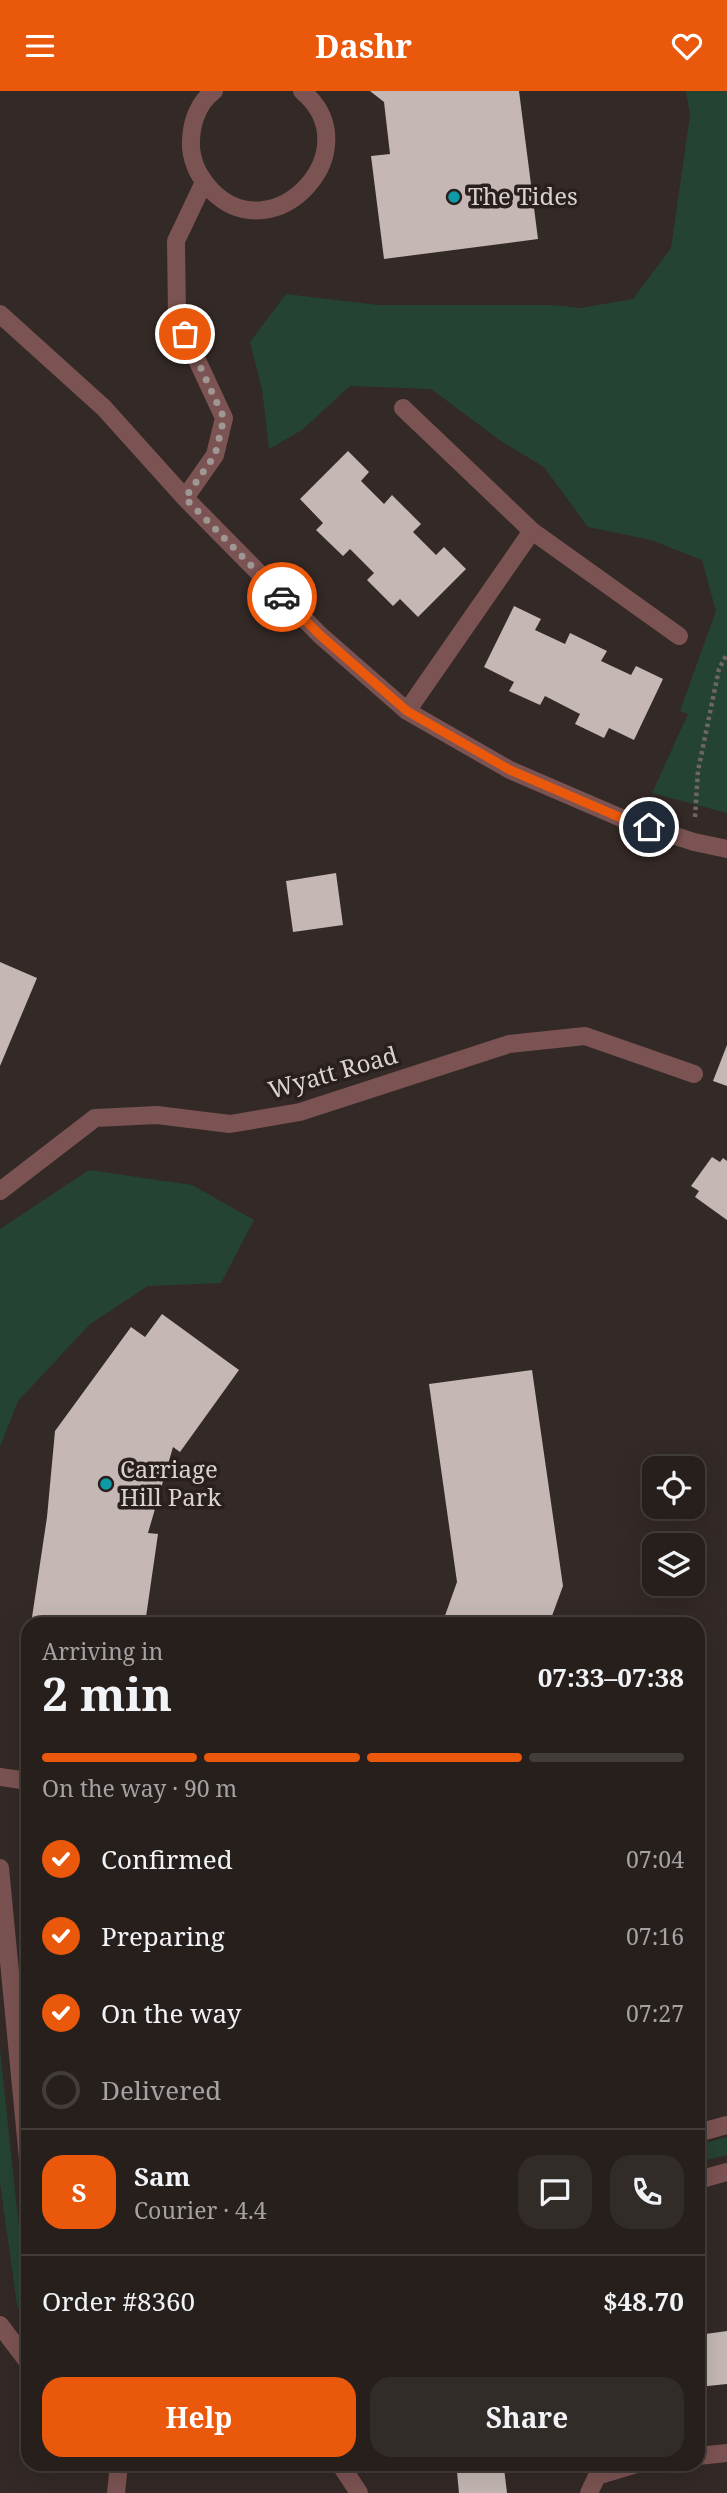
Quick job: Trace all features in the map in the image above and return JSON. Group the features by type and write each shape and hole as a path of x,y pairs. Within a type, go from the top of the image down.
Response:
{"street":[{"path":"214,91 196,113 190,135 192,157 204,182 218,196 235,206 255,209 277,207 297,197 314,181 323,161 326,138 321,116 302,91"},
{"path":"185,498 215,455 224,418 177,317 176,241 204,182"},
{"path":"0,314 104,408 185,498 320,635 407,711 510,770 626,820 694,842 727,849"},
{"path":"403,408 532,531 679,635"},
{"path":"407,711 532,531"},
{"name":"Wyatt Road","path":"0,1191 95,1118 157,1115 230,1124 300,1112 509,1044 585,1036 694,1074"},
{"path":"0,1777 21,1780"},
{"path":"0,1868 21,2086"},
{"path":"705,2131 727,2125"},
{"path":"705,2178 727,2172"},
{"path":"0,2325 21,2353"},
{"path":"705,2455 727,2453"},
{"path":"116,2493 118,2471"},
{"path":"345,2471 359,2493"},
{"path":"589,2493 597,2476 614,2471"}],"path":[{"path":"694,842 698,771 719,669 727,654"}],"green space":[{"path":"686,91 727,91 727,813 652,793 688,714 680,711 716,611 702,560 651,540 588,527 544,467 501,441 431,389 350,386 302,430 269,449 262,389 250,342 286,294 378,305 551,305 581,308 633,299 671,248 690,115"},
{"path":"89,1170 192,1185 254,1220 221,1283 148,1286 90,1324 18,1401 0,1447 0,1229"},
{"path":"0,2049 21,2239 21,2313 17,2305 0,2183"},
{"path":"727,2137 727,2155 705,2160 705,2143"}],"building":[{"name":"The Tides","path":"370,91 519,91 538,239 384,259 371,156 390,154 384,102"},
{"path":"348,451 369,472 361,481 384,504 392,495 421,524 413,532 436,555 444,547 466,569 418,617 400,599 393,606 367,580 374,573 350,549 343,556 316,530 323,523 300,499"},
{"path":"514,606 541,619 535,630 565,644 570,633 607,651 601,661 631,675 636,666 663,679 634,740 609,728 604,738 575,724 580,714 545,696 540,705 509,691 514,682 484,667"},
{"path":"336,873 343,925 293,932 286,881"},
{"path":"0,962 37,978 0,1066"},
{"path":"727,1045 727,1086 713,1081"},
{"path":"712,1157 720,1162 723,1158 727,1161 727,1220 695,1197 699,1191 691,1186"},
{"name":"Carriage Hill Park","path":"162,1314 239,1370 180,1452 173,1447 148,1533 158,1534 146,1617 32,1617 47,1517 55,1431 131,1327 145,1337"},
{"path":"532,1370 563,1586 552,1617 444,1617 457,1582 429,1384"},
{"path":"727,2331 727,2384 705,2386 705,2334"},
{"path":"504,2471 507,2493 459,2493 457,2472"}],"way so far":[{"path":"185,334 224,418 215,455 185,498 282,597"}],"place":[{"name":"The Tides","path":"454,197"},
{"name":"Carriage Hill Park","path":"106,1484"}],"route":[{"path":"282,597 320,635 407,711 510,770 626,820 649,827"}]}
